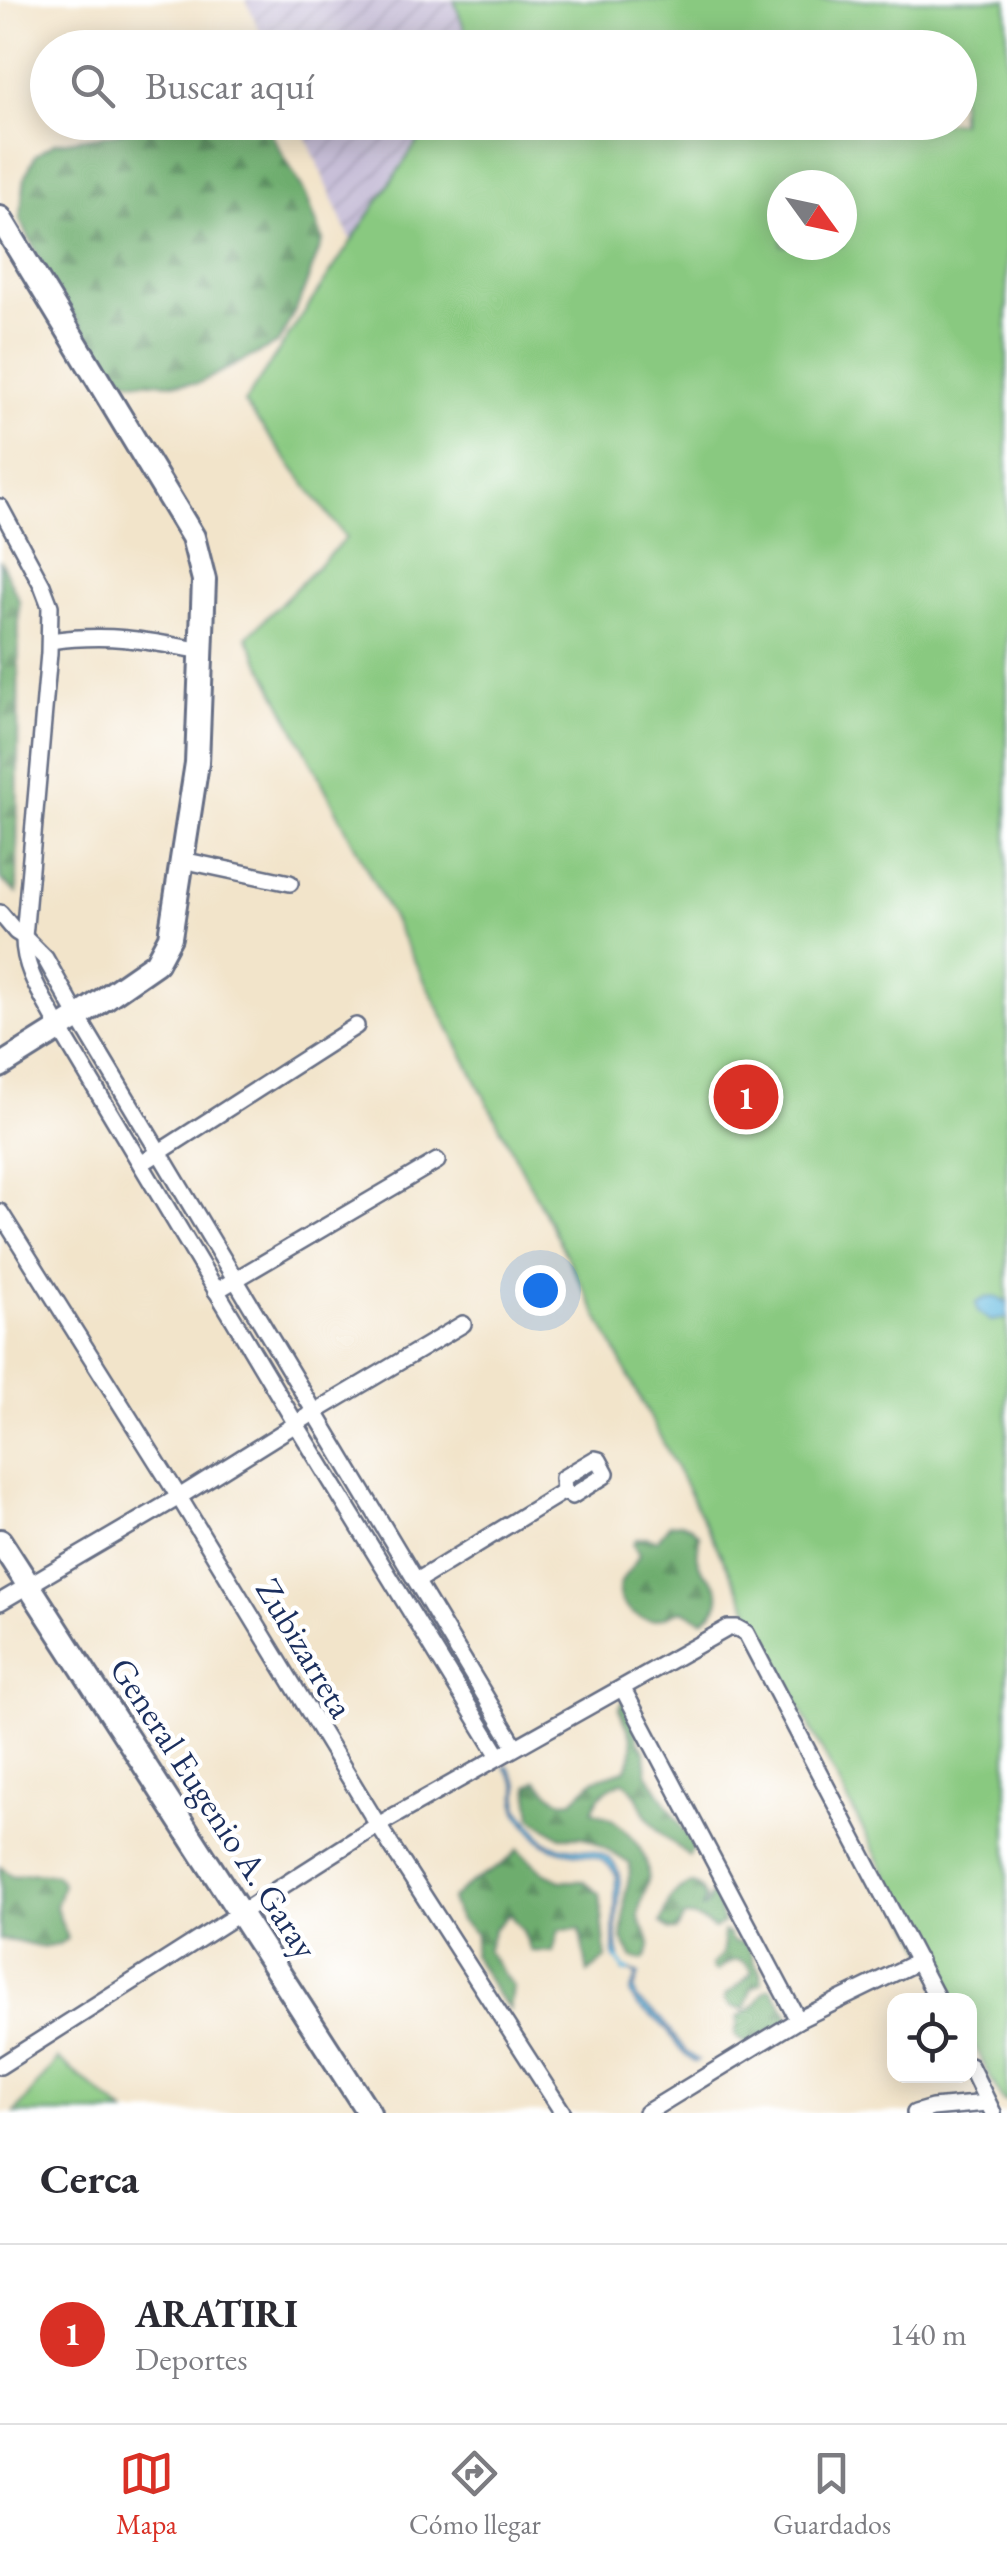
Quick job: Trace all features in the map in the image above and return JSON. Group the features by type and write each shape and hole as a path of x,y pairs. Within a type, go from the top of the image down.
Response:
{"street":[{"path":"0,218 193,536 204,580 197,763 170,937 156,963 0,1066"},
{"path":"0,507 50,606 24,937"},
{"path":"50,641 86,636 130,637 202,651"},
{"path":"182,860 290,883"},
{"path":"0,913 45,958 69,1023 141,1164 498,1756"},
{"path":"69,1023 160,1154 516,1746"},
{"path":"141,1164 356,1026"},
{"path":"216,1290 437,1161"},
{"name":"Zubizarreta","path":"0,1212 378,1825 563,2113"},
{"path":"0,1602 463,1324"},
{"path":"417,1581 564,1491"},
{"name":"General Eugenio A. Garay","path":"0,1540 369,2113"},
{"path":"3,2059 378,1825 728,1628 746,1632 935,1993"},
{"path":"623,1689 798,2020"},
{"path":"646,2113 798,2020 919,1961"},
{"path":"915,2113 932,2108 990,2108 977,2081"}],"shaded area":[{"path":"246,0 454,0 465,30 259,30"},
{"path":"307,140 419,140 351,241"}],"green space":[{"path":"454,0 1007,0 1007,2102 1002,2100 977,2051 977,1993 947,1993 247,637 346,538 244,403 419,140 977,140 977,30 465,30"},
{"path":"275,140 306,195 323,240 299,303 278,343 197,384 131,381 112,370 49,279 20,219 25,176 36,155 54,143"},
{"path":"0,560 19,600 17,893 0,879"},
{"path":"681,1523 699,1535 699,1564 719,1592 718,1602 702,1620 682,1610 655,1620 639,1617 624,1606 619,1595 622,1580 639,1554 633,1544 646,1537 657,1540 670,1524"},
{"path":"624,1699 645,1751 647,1773 694,1846 689,1856 661,1832 624,1781 604,1792 592,1811 627,1832 646,1862 648,1879 639,1912 650,1942 644,1960 633,1958 622,1940 630,1864 593,1841 561,1837 532,1818 528,1786 537,1780 553,1796 573,1800 595,1779 625,1770 632,1746 619,1709"},
{"path":"518,1849 542,1871 561,1881 583,1881 600,1894 606,1959 588,1973 580,1929 559,1930 553,1952 531,1951 523,1931 509,1914 494,1929 487,1951 513,1987 510,2010 473,1955 476,1934 459,1920 451,1900"},
{"path":"0,1867 13,1876 56,1875 63,1884 56,1907 67,1939 50,1947 0,1940"},
{"path":"692,1884 705,1896 702,1908 711,1895 716,1896 723,1923 714,1929 700,1920 684,1917 676,1930 670,1930 661,1923 668,1904 679,1889"},
{"path":"723,1932 733,1942 749,1947 761,1972 762,1983 752,1988 745,2009 731,2006 725,1996 752,1972 748,1966 736,1960 713,1970 712,1965 722,1954"},
{"path":"771,1988 789,2015 787,2021 747,2044 735,2033 737,2018"},
{"path":"58,2059 125,2113 15,2113"}],"water":[{"path":"995,1297 1007,1302 1007,1318 991,1321 978,1312 976,1303"},
{"path":"505,1767 519,1785 518,1808 546,1842 604,1855 617,1868 619,1957 615,1959 614,1954 616,1875 601,1860 560,1851 541,1841 517,1811 517,1788"},
{"path":"626,1969 639,1974 634,1990 637,2000 662,2020 686,2052 698,2060 695,2062 684,2053 663,2026 636,2004 630,1992 637,1977"}],"waterway":[{"path":"616,1957 629,1970"}],"place":[{"name":"ARATIRI","path":"746,1097"}]}
